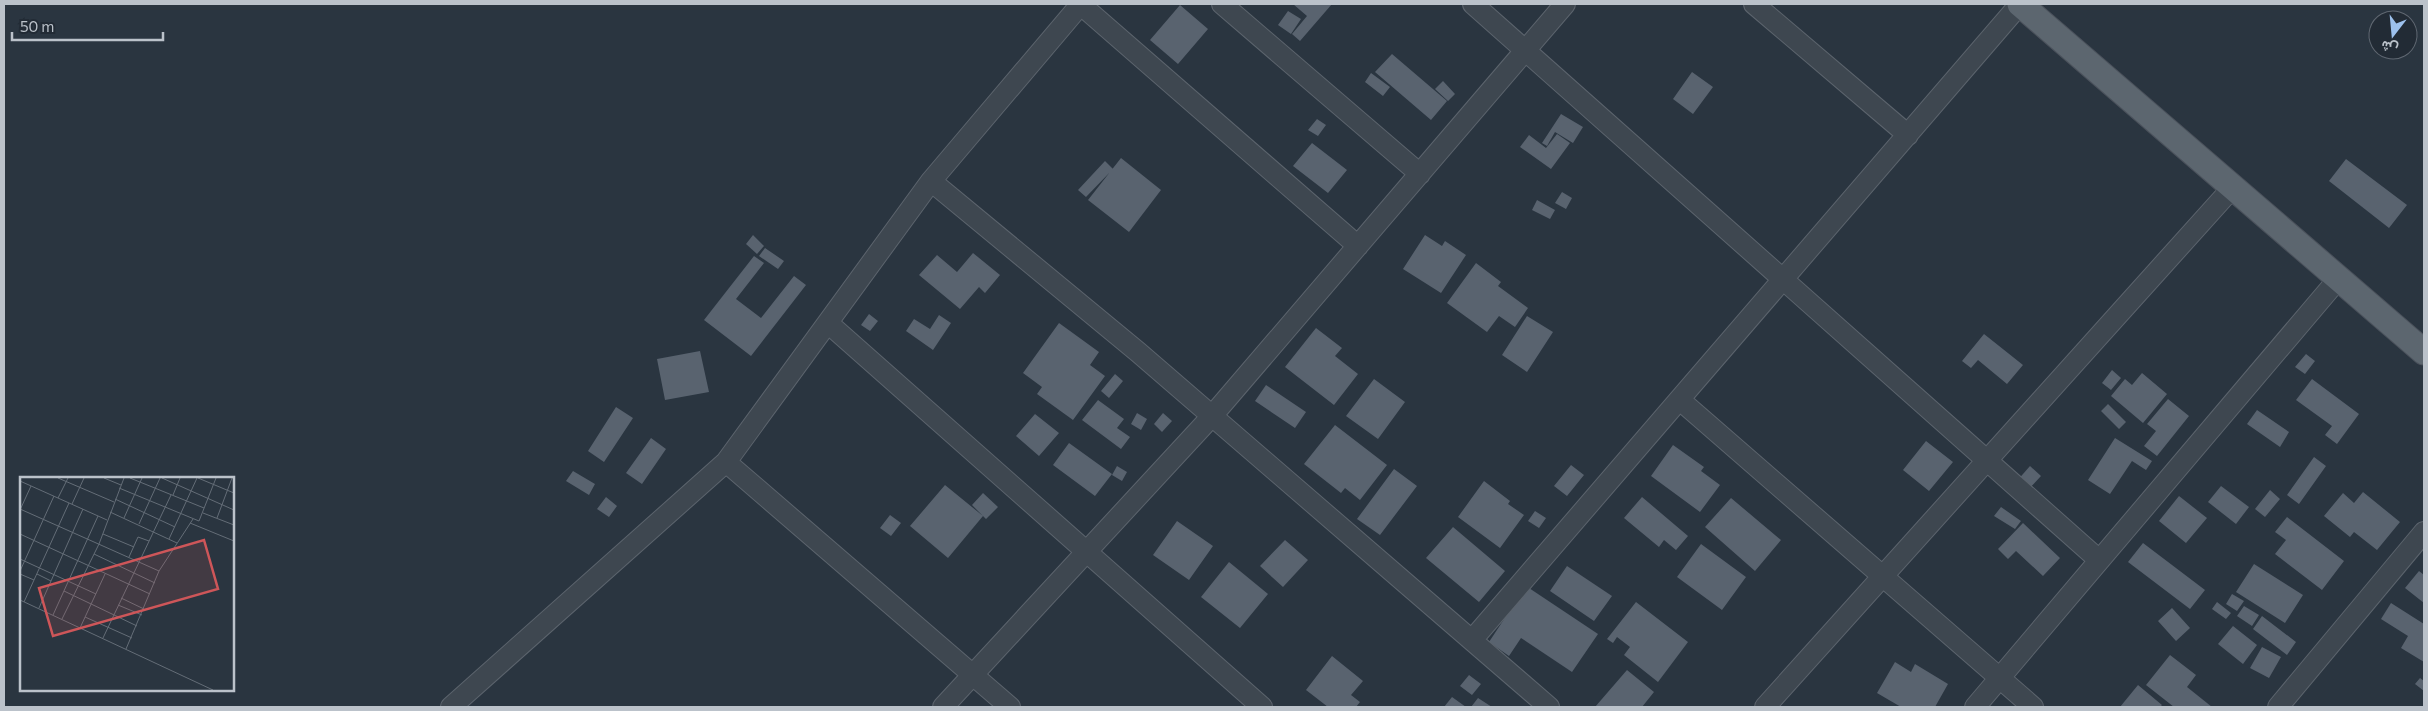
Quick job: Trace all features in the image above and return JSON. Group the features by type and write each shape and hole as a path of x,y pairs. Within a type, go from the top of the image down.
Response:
{"main road":[{"path":"2020,4 2424,352"}],"street":[{"path":"451,707 726,462 931,181 1080,4 1358,246"},
{"path":"1222,4 1420,174"},
{"path":"1473,4 2099,560"},
{"path":"943,707 1212,416 1565,4"},
{"path":"1754,4 1908,135"},
{"path":"1472,640 2020,4"},
{"path":"931,181 1212,416 1549,707"},
{"path":"1765,707 2233,187"},
{"path":"1974,707 2339,278"},
{"path":"828,323 1262,707"},
{"path":"1680,400 2033,707"},
{"path":"726,462 1010,707"},
{"path":"2278,707 2424,532"}],"building":[{"path":"1293,4 1332,4 1300,41 1292,34 1307,16"},
{"path":"1180,5 1208,29 1178,64 1150,40"},
{"path":"1288,11 1301,19 1291,34 1278,25"},
{"path":"1392,54 1447,101 1431,120 1375,72"},
{"path":"1692,72 1713,87 1693,114 1673,99"},
{"path":"1371,73 1390,87 1383,96 1365,82"},
{"path":"1443,81 1455,94 1448,101 1435,89"},
{"path":"1561,114 1583,127 1573,143 1555,132 1547,146 1542,143"},
{"path":"1317,119 1326,125 1318,136 1308,130"},
{"path":"1557,134 1570,143 1551,169 1520,147 1529,135 1546,148"},
{"path":"1312,143 1347,170 1328,193 1293,166"},
{"path":"1121,158 1161,190 1129,232 1088,200"},
{"path":"2346,159 2407,205 2389,228 2329,181"},
{"path":"1105,161 1113,169 1086,197 1078,190"},
{"path":"1562,192 1572,198 1566,209 1555,203"},
{"path":"1537,200 1555,210 1550,219 1532,210"},
{"path":"753,235 764,246 757,254 746,244"},
{"path":"1425,235 1442,246 1445,241 1466,255 1441,293 1403,269"},
{"path":"765,248 784,261 778,269 759,256"},
{"path":"973,253 1000,275 985,293 979,287 960,309 919,275 937,255 957,272"},
{"path":"754,256 764,263 736,299 761,318 794,276 806,285 751,356 704,320"},
{"path":"1476,263 1501,282 1498,286 1528,308 1515,327 1499,316 1487,332 1447,303"},
{"path":"869,314 878,321 870,331 861,325"},
{"path":"939,315 951,323 933,350 906,331 914,319 930,329"},
{"path":"1527,316 1553,332 1527,372 1502,355"},
{"path":"1059,323 1099,352 1090,365 1105,376 1073,420 1037,394 1042,387 1023,373"},
{"path":"1316,328 1342,348 1335,356 1358,374 1334,405 1285,367"},
{"path":"1984,334 2023,365 2007,384 1978,360 1971,368 1962,361"},
{"path":"700,351 709,392 665,400 657,359"},
{"path":"2306,354 2315,361 2305,374 2295,367"},
{"path":"2112,370 2121,378 2111,390 2102,383"},
{"path":"2142,373 2167,394 2143,423 2111,396 2125,379 2132,385"},
{"path":"1115,374 1123,381 1109,398 1101,391"},
{"path":"1374,379 1405,402 1378,439 1346,416"},
{"path":"2312,379 2359,414 2337,444 2325,435 2332,426 2296,400"},
{"path":"1266,385 1306,412 1295,428 1255,401"},
{"path":"2168,399 2189,416 2157,456 2144,446 2156,431 2147,424"},
{"path":"1098,400 1124,419 1117,428 1130,437 1121,449 1082,420"},
{"path":"2108,404 2126,422 2119,429 2101,411"},
{"path":"616,407 633,418 604,462 588,451"},
{"path":"2257,410 2289,432 2280,447 2247,424"},
{"path":"1137,413 1147,419 1141,430 1131,424"},
{"path":"1163,413 1172,421 1162,432 1154,424"},
{"path":"1035,414 1059,433 1039,456 1016,436"},
{"path":"1335,425 1387,465 1360,500 1345,488 1341,493 1304,464"},
{"path":"651,438 666,449 642,484 626,473"},
{"path":"2115,438 2152,461 2146,470 2132,461 2110,494 2088,480"},
{"path":"1926,441 1953,462 1929,491 1903,470"},
{"path":"1069,443 1112,474 1095,496 1053,465"},
{"path":"1673,445 1704,467 1701,471 1720,485 1700,512 1651,476"},
{"path":"2314,457 2326,466 2299,504 2287,495"},
{"path":"1571,465 1584,475 1567,496 1554,486"},
{"path":"1117,466 1127,472 1122,481 1112,475"},
{"path":"2030,466 2041,476 2027,491 2016,482"},
{"path":"1394,469 1417,486 1380,535 1357,519"},
{"path":"573,471 595,484 589,495 566,481"},
{"path":"1484,481 1510,501 1508,504 1524,515 1500,548 1458,517"},
{"path":"945,485 983,516 948,558 910,526"},
{"path":"2221,486 2249,507 2236,524 2208,502"},
{"path":"2270,490 2280,499 2265,517 2255,509"},
{"path":"2363,492 2400,522 2377,550 2354,532 2350,537 2324,516 2343,493 2354,503"},
{"path":"983,493 998,507 986,519 972,505"},
{"path":"2179,496 2207,518 2186,543 2159,521"},
{"path":"606,497 617,506 609,517 597,509"},
{"path":"1642,497 1688,536 1676,550 1664,540 1659,547 1624,518"},
{"path":"1731,498 1781,540 1755,571 1705,527"},
{"path":"2001,507 2021,521 2015,529 1994,516"},
{"path":"1535,511 1546,518 1539,528 1528,521"},
{"path":"890,515 901,523 891,536 880,528"},
{"path":"2287,517 2344,561 2322,590 2275,554 2286,540 2275,532"},
{"path":"1177,521 1213,546 1189,580 1153,555"},
{"path":"2023,523 2060,558 2043,576 2016,551 2008,559 1998,549"},
{"path":"1453,527 1505,571 1479,602 1426,558"},
{"path":"1285,540 1308,560 1283,587 1260,566"},
{"path":"2143,543 2205,590 2190,609 2128,562"},
{"path":"1701,544 1746,577 1722,610 1677,577"},
{"path":"1229,562 1268,594 1240,628 1201,597"},
{"path":"2254,564 2303,595 2285,623 2236,592"},
{"path":"1567,566 1612,596 1594,621 1550,591"},
{"path":"2419,571 2424,575 2424,603 2405,588"},
{"path":"1526,586 1598,634 1572,672 1521,638 1509,656 1489,642"},
{"path":"2232,594 2244,601 2237,611 2226,604"},
{"path":"1636,602 1688,642 1658,682 1624,655 1630,647 1617,637 1613,643 1607,639"},
{"path":"2217,602 2231,613 2226,619 2212,609"},
{"path":"2391,603 2424,624 2424,662 2401,648 2408,636 2381,619"},
{"path":"2244,606 2259,615 2252,626 2237,616"},
{"path":"2172,608 2190,628 2176,641 2158,621"},
{"path":"2262,616 2296,642 2287,655 2253,629"},
{"path":"2233,626 2257,645 2243,664 2218,644"},
{"path":"2262,647 2281,657 2269,678 2250,668"},
{"path":"2170,655 2196,675 2187,687 2212,707 2174,707 2146,685"},
{"path":"1332,656 1363,681 1351,695 1360,702 1356,707 1328,707 1306,690"},
{"path":"1895,662 1911,672 1915,664 1948,684 1935,707 1901,707 1877,693"},
{"path":"1627,670 1654,692 1642,707 1595,707"},
{"path":"1469,675 1481,684 1472,695 1460,686"},
{"path":"2420,678 2424,681 2424,691 2415,684"},
{"path":"2138,685 2162,705 2160,707 2120,707"},
{"path":"1452,697 1466,707 1444,707"},
{"path":"1478,698 1492,707 1471,707"}]}
